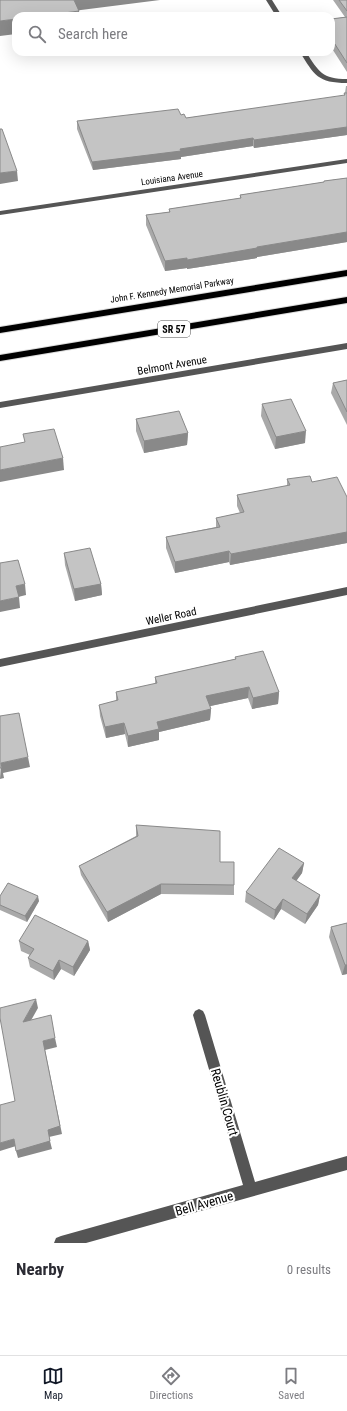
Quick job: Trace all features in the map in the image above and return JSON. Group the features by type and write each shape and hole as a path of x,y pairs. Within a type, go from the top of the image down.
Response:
{"highway":[{"name":"John F. Kennedy Memorial Parkway","path":"0,330 347,273"},
{"name":"SR 57","path":"0,358 347,300"}],"street":[{"path":"269,0 277,12"},
{"path":"306,56 319,77 330,80 347,81"},
{"name":"Louisiana Avenue","path":"0,213 347,161"},
{"name":"Belmont Avenue","path":"0,406 347,346"},
{"name":"Weller Road","path":"0,664 347,591"},
{"name":"Reublin Court","path":"200,1015 251,1190"},
{"name":"Bell Avenue","path":"61,1243 347,1163"}],"building":[{"path":"0,0 74,0 79,11 12,12 12,20 0,21"},
{"path":"339,0 347,0 347,11"},
{"path":"347,17 347,63 335,44 335,18"},
{"path":"344,93 347,93 347,127 254,140 253,138 180,149 181,151 92,162 77,121 178,109 181,115 184,114 186,118 345,95"},
{"path":"0,129 2,129 17,171 0,173"},
{"path":"347,178 347,232 187,260 187,258 165,261 146,215 170,212 169,209 241,198 240,195"},
{"path":"347,380 347,412 333,383"},
{"path":"291,399 306,431 276,437 262,404"},
{"path":"179,411 188,433 144,441 136,419"},
{"path":"54,429 63,458 0,470 0,447 25,442 23,434"},
{"path":"310,476 312,482 337,477 347,497 347,532 231,554 229,551 175,562 166,537 220,527 216,518 244,512 237,495 290,485 287,479"},
{"path":"90,548 101,584 74,589 64,553"},
{"path":"18,560 25,584 16,586 19,597 0,601 0,563"},
{"path":"263,651 279,692 253,698 249,687 206,696 211,709 157,722 159,729 128,736 124,723 105,727 99,705 118,700 116,692 157,683 155,677 236,659 235,657"},
{"path":"19,713 28,757 1,763 2,768 0,768 0,716"},
{"path":"136,825 220,831 220,862 234,862 234,885 161,884 107,912 79,866 138,836"},
{"path":"279,848 304,863 292,878 320,895 307,914 283,899 275,910 246,892"},
{"path":"8,883 38,896 25,916 0,905 0,896"},
{"path":"35,915 88,941 73,967 59,960 53,971 28,958 34,949 19,941"},
{"path":"347,923 347,965 345,965 331,927"},
{"path":"36,999 23,1022 51,1015 55,1038 43,1041 60,1126 48,1130 50,1141 16,1151 14,1139 0,1143 0,1105 15,1101 0,1018 0,1008"}]}
